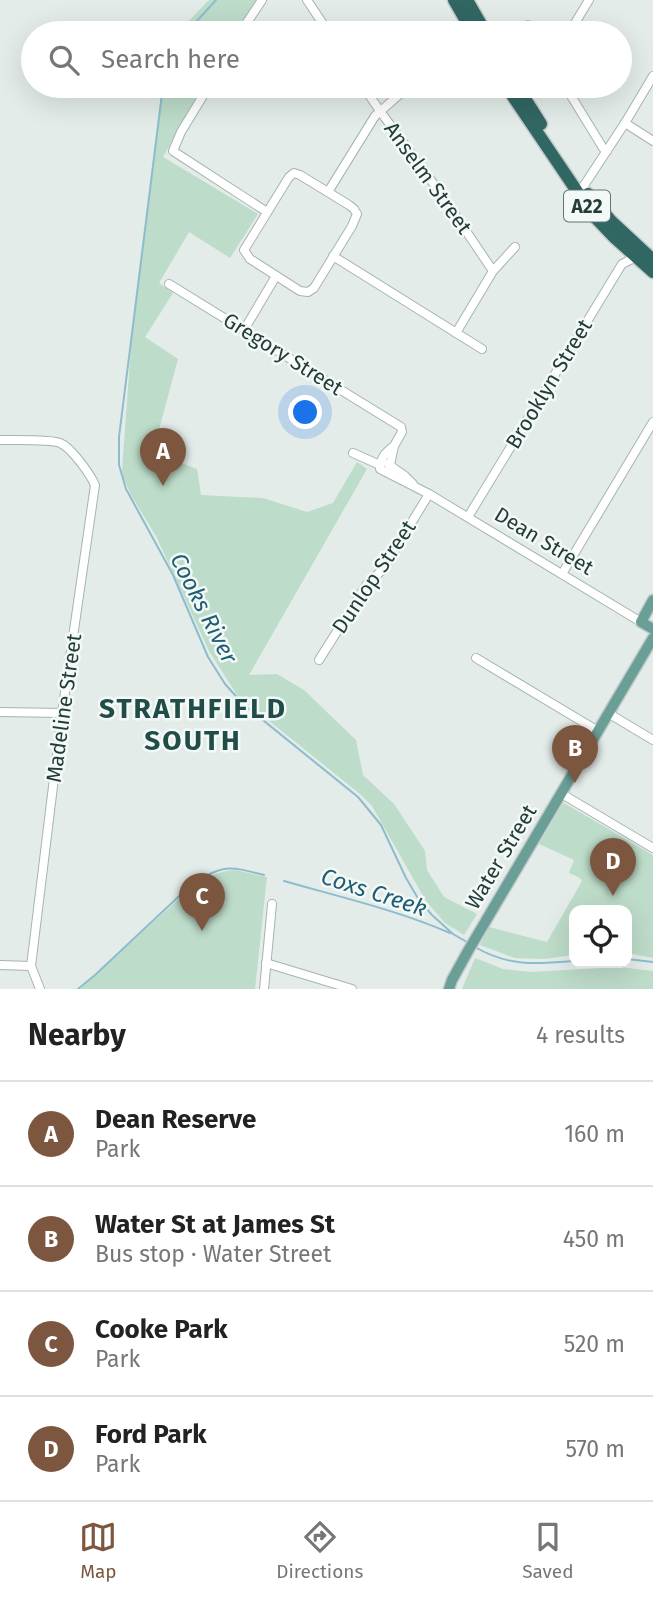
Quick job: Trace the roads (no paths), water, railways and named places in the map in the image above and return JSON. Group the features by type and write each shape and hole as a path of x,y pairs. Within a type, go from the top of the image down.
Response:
{"highway":[{"path":"462,2 471,21"},
{"name":"A22","path":"514,98 593,215 653,272"},
{"name":"A22","path":"526,100 583,187 611,221 653,260"}],"main road":[{"path":"641,622 653,600"},
{"name":"Dean Street","path":"641,622 653,629"},
{"name":"Water Street","path":"449,989 468,951 653,638"}],"street":[{"path":"248,21 262,0"},
{"path":"307,0 321,21"},
{"path":"576,21 589,0"},
{"path":"583,187 653,76"},
{"path":"202,98 173,151 267,212"},
{"name":"Anselm Street","path":"371,98 493,271"},
{"path":"328,192 375,116 395,98"},
{"path":"572,98 607,151"},
{"path":"625,123 653,141"},
{"path":"294,173 328,192 355,209 357,214 311,291 300,291 250,259 244,250 294,173"},
{"path":"456,333 493,271 515,247"},
{"path":"333,256 482,349"},
{"name":"Brooklyn Street","path":"468,517 622,264 636,257"},
{"path":"244,330 276,276"},
{"name":"Gregory Street","path":"169,284 397,425 402,432 394,446"},
{"path":"562,574 653,422"},
{"name":"Madeline Street","path":"0,440 58,442 67,448 95,485 62,713 31,966 40,989"},
{"path":"380,465 386,452 394,446"},
{"path":"390,465 394,446"},
{"name":"Dean Street","path":"353,453 380,465 405,483 416,486"},
{"name":"Dean Street","path":"380,465 390,465 416,486 641,622"},
{"name":"Dunlop Street","path":"319,660 367,584 388,561 429,494"},
{"path":"476,657 598,731"},
{"path":"0,712 62,713"},
{"path":"608,713 653,740"},
{"path":"562,794 653,848"},
{"path":"264,989 272,904"},
{"path":"267,963 352,989"},
{"path":"0,965 31,966"}],"waterway":[{"name":"Cooks River","path":"197,21 216,0"},
{"name":"Cooks River","path":"161,98 119,437 119,465 126,489 173,575 208,657 225,684 243,704 358,797 381,825 419,900 453,934 467,942"},
{"name":"Coxs Creek","path":"78,989 192,884 211,873 226,869 264,875"},
{"name":"Coxs Creek","path":"284,881 389,911 450,933"},
{"name":"Cooks River","path":"475,947 500,958 523,963 569,961"},
{"name":"Cooks River","path":"632,960 653,962"}],"place":[{"name":"Dean Reserve","path":"163,486"},
{"name":"Water St at James St","path":"575,783"},
{"name":"Ford Park","path":"613,896"},
{"name":"Cooke Park","path":"202,931"}],"district":[{"name":"STRATHFIELD SOUTH","path":"193,724"}]}
